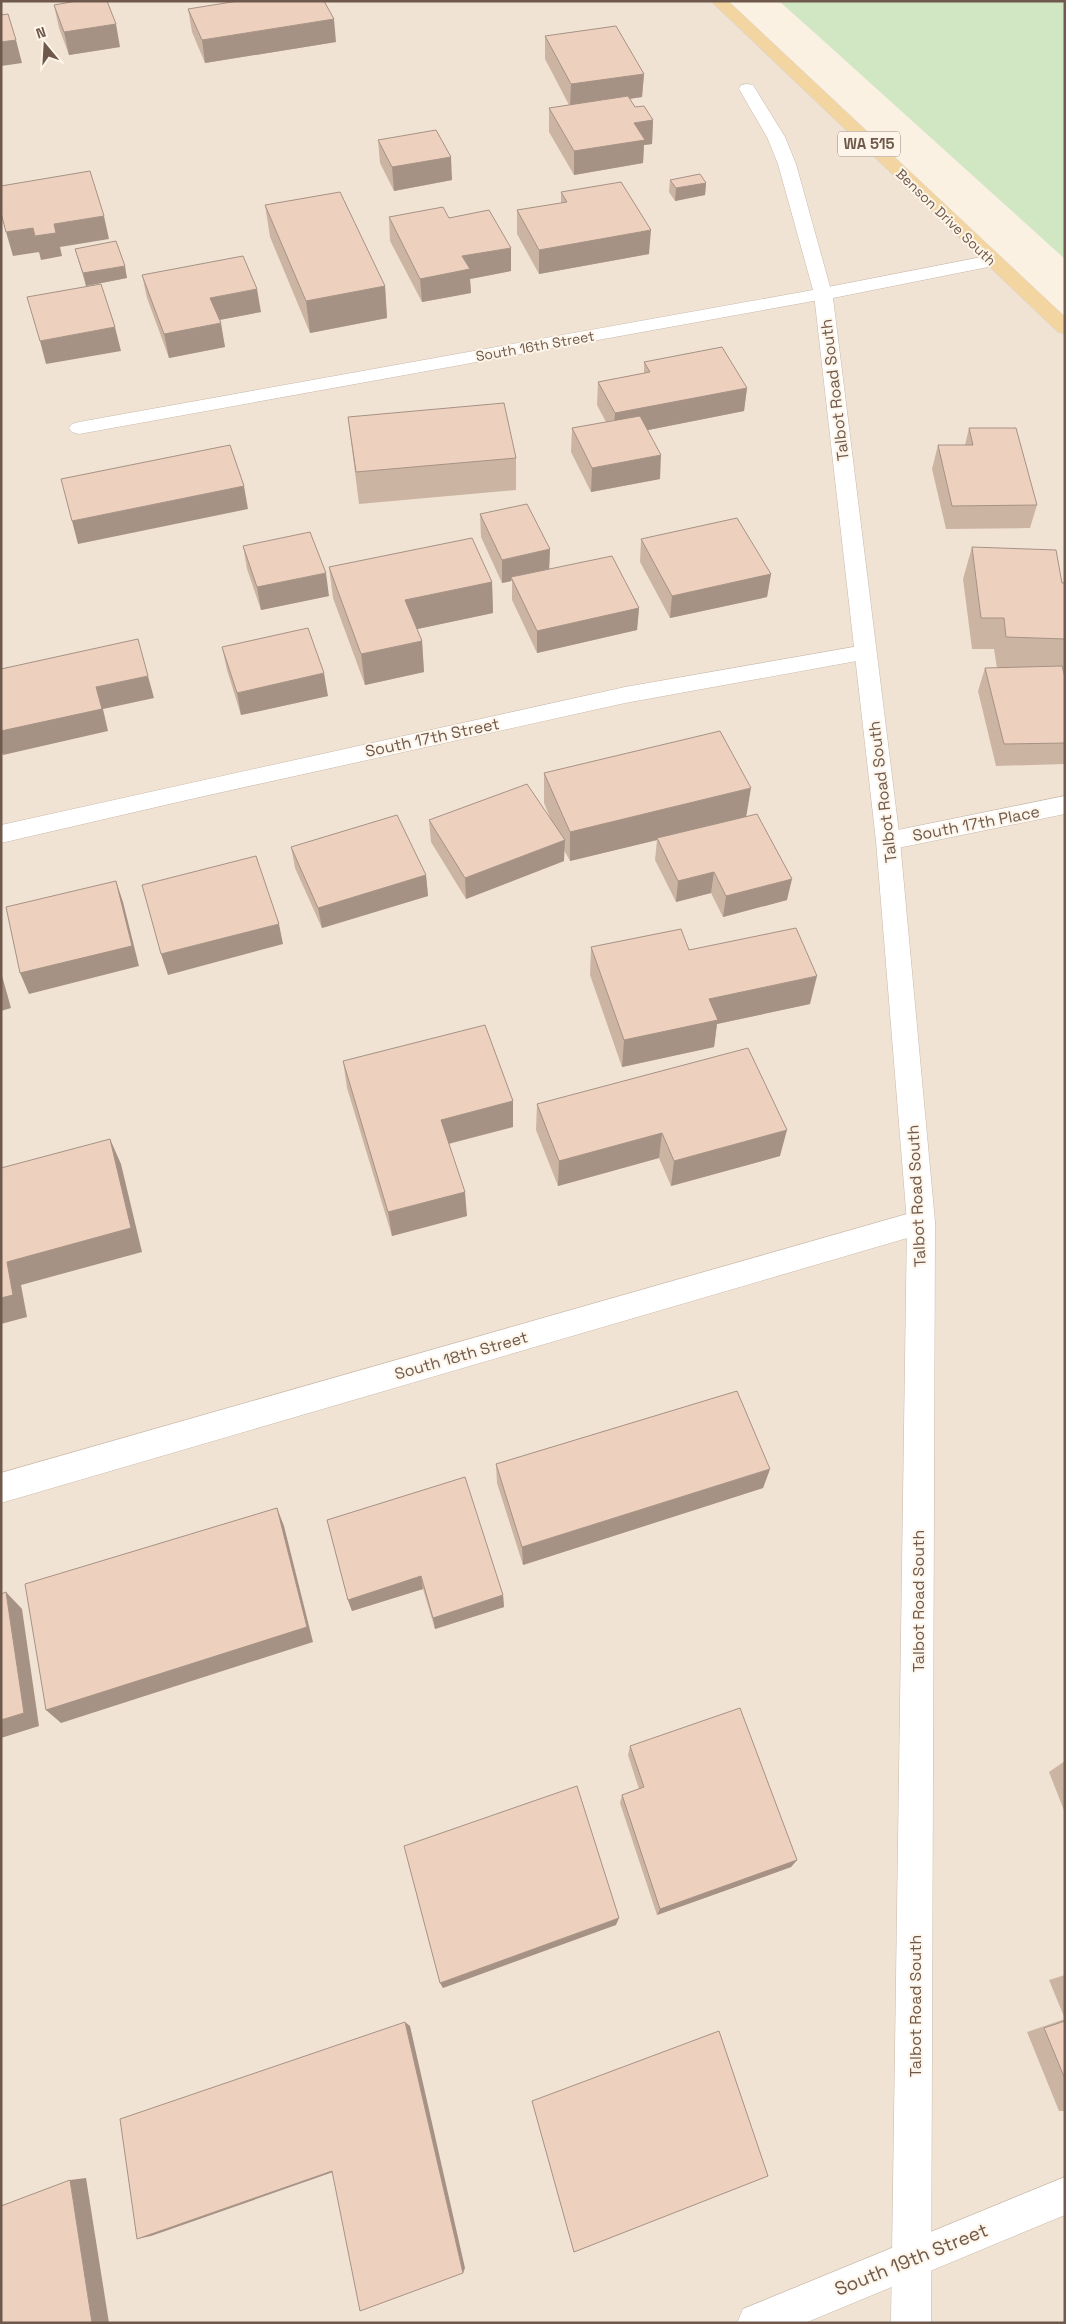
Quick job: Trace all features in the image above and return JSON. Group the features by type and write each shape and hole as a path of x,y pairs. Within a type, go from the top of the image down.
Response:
{"main road":[{"name":"Benson Drive South","path":"719,1 1065,328"}],"street":[{"name":"Talbot Road South","path":"747,89 776,137 787,164 823,294 888,841 921,1222 911,2323"},
{"name":"South 16th Street","path":"79,428 823,294 992,261"},
{"name":"South 17th Street","path":"1,834 191,790 625,695 865,654"},
{"name":"South 17th Place","path":"888,841 1065,805"},
{"name":"South 18th Street","path":"1,1488 921,1222"},
{"name":"South 19th Street","path":"757,2323 1065,2196"}],"shaded area":[{"path":"1,1 716,1 1065,318 1065,2323 1,2323"}],"green space":[{"path":"779,1 1065,1 1065,259 816,34"}],"building":[{"path":"77,1 107,1 116,24 64,32 54,5"},
{"path":"238,1 324,1 334,19 202,40 188,9"},
{"path":"8,14 16,40 1,42 1,15"},
{"path":"616,26 644,74 571,84 545,36"},
{"path":"628,96 635,107 644,106 653,120 634,123 645,140 574,151 549,108"},
{"path":"436,130 451,157 392,167 378,140"},
{"path":"90,171 104,216 54,224 56,233 35,236 33,228 6,232 1,213 1,186"},
{"path":"700,174 706,183 676,188 670,180"},
{"path":"621,182 651,230 539,250 517,210 567,202 561,192"},
{"path":"340,192 385,286 306,301 265,205"},
{"path":"443,207 449,218 489,210 511,248 462,256 470,269 420,279 389,217"},
{"path":"116,241 125,266 83,273 75,249"},
{"path":"243,256 257,289 210,298 221,323 164,334 142,275"},
{"path":"101,284 115,327 40,341 27,297"},
{"path":"722,347 747,388 615,413 598,382 650,372 644,362"},
{"path":"504,403 516,458 356,472 348,417"},
{"path":"640,416 661,455 592,468 572,428"},
{"path":"969,428 1016,428 1037,505 952,506 938,445 973,445"},
{"path":"230,445 244,486 72,521 61,479"},
{"path":"527,504 550,549 502,560 480,514"},
{"path":"737,518 771,574 672,596 641,539"},
{"path":"310,532 326,573 257,587 243,546"},
{"path":"472,538 492,582 405,600 422,641 361,654 329,567"},
{"path":"972,547 1056,550 1062,583 1065,583 1065,639 1006,637 1004,618 981,618"},
{"path":"612,556 639,608 537,631 511,577"},
{"path":"308,628 324,673 237,693 222,647"},
{"path":"138,639 148,676 96,687 102,709 1,731 1,669"},
{"path":"1062,666 1065,677 1065,743 1004,744 985,668"},
{"path":"720,731 751,788 570,832 544,773"},
{"path":"527,784 565,840 465,878 429,820"},
{"path":"757,814 792,879 726,896 714,872 678,881 657,838"},
{"path":"397,815 426,875 318,908 291,847"},
{"path":"256,856 279,924 161,954 142,885"},
{"path":"116,881 132,946 20,973 6,907"},
{"path":"796,928 817,976 709,999 718,1020 624,1040 591,947 681,929 689,950"},
{"path":"485,1025 513,1101 441,1120 465,1192 388,1212 343,1061"},
{"path":"748,1048 787,1130 674,1161 662,1133 559,1161 537,1104"},
{"path":"110,1139 131,1228 7,1262 13,1295 1,1298 1,1168"},
{"path":"737,1391 770,1469 522,1547 496,1464"},
{"path":"465,1477 503,1595 433,1618 421,1576 348,1600 327,1520"},
{"path":"277,1508 307,1627 46,1710 25,1584"},
{"path":"6,1592 24,1713 1,1720 1,1594"},
{"path":"740,1708 797,1860 660,1909 622,1795 644,1787 630,1746"},
{"path":"577,1786 619,1918 440,1983 404,1846"},
{"path":"1065,2021 1065,2079 1044,2028"},
{"path":"405,2022 463,2273 360,2311 332,2171 137,2239 120,2119"},
{"path":"719,2031 768,2176 574,2252 532,2101"},
{"path":"70,2180 92,2323 1,2323 1,2206"}]}
